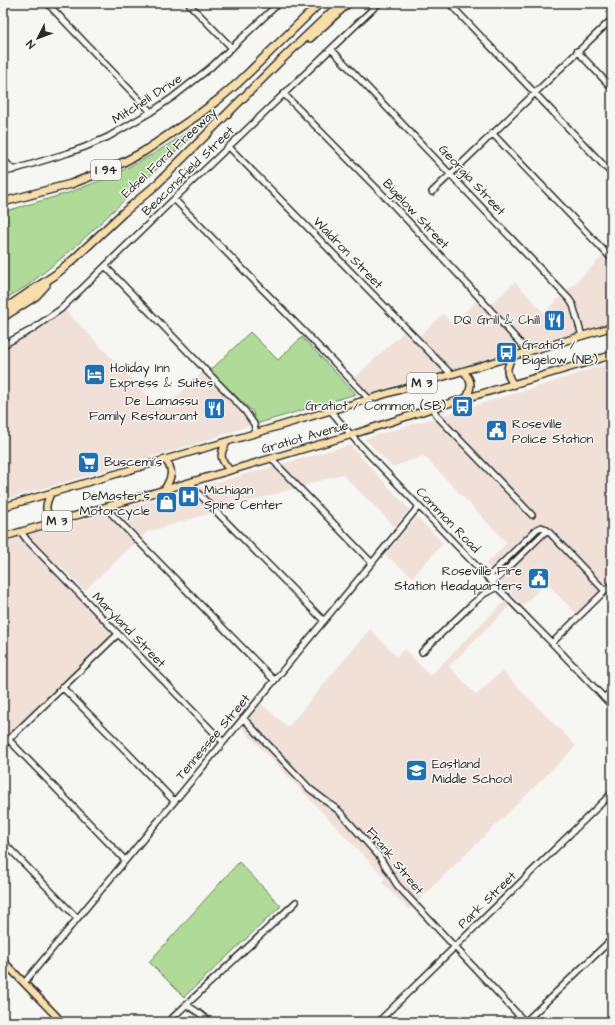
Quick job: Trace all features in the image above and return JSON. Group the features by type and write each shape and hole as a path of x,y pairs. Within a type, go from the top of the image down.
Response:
{"highway":[{"name":"Edsel Ford Freeway","path":"3,202 71,184 114,167 144,152 219,99 239,82 320,3"},
{"name":"Edsel Ford Freeway","path":"3,310 55,275 156,185 277,64 341,3"},
{"path":"277,64 317,32 348,3"},
{"path":"3,317 36,296 55,275"}],"main road":[{"name":"Gratiot Avenue","path":"3,507 612,327"},
{"name":"Gratiot Avenue","path":"3,537 351,435 433,408 612,355"},
{"path":"513,356 509,363 507,372 510,381 514,385"},
{"path":"463,371 470,383 469,393 466,399"},
{"path":"227,442 221,457 223,462 230,470"},
{"path":"164,490 171,473 165,460"},
{"path":"51,493 46,509 47,514 53,522"},
{"path":"3,961 62,1022"}],"street":[{"path":"47,3 151,112"},
{"path":"188,3 232,48"},
{"name":"Mitchell Drive","path":"3,172 68,154 108,137 151,112 210,68 279,3"},
{"name":"Beaconsfield Street","path":"3,345 31,330 61,309 379,3"},
{"path":"449,3 612,174"},
{"path":"432,192 612,18"},
{"name":"Georgia Street","path":"331,48 571,302 582,336"},
{"path":"577,51 612,88"},
{"name":"Bigelow Street","path":"284,94 394,206 528,352"},
{"path":"492,133 612,259"},
{"name":"Waldron Street","path":"229,147 451,374"},
{"path":"3,159 13,170"},
{"path":"174,199 324,351 368,399"},
{"path":"106,266 245,411 254,424 256,433"},
{"path":"433,408 437,416 532,515"},
{"name":"Common Road","path":"330,410 362,447 612,706"},
{"path":"272,458 372,563"},
{"path":"191,482 195,490 324,620"},
{"name":"Tennessee Street","path":"24,982 419,506"},
{"path":"105,507 274,680"},
{"path":"490,580 498,578 547,530 606,591"},
{"name":"Maryland Street","path":"21,532 27,540 223,742"},
{"path":"552,643 612,584"},
{"path":"422,652 470,606 484,594 497,587"},
{"path":"3,745 118,634"},
{"path":"62,688 174,800"},
{"path":"604,698 612,690"},
{"name":"Frank Street","path":"243,718 310,789 339,811 379,856 397,885 525,1022"},
{"path":"9,740 125,860"},
{"name":"Park Street","path":"378,1022 612,793"},
{"path":"3,842 77,918"},
{"path":"168,1022 296,902"},
{"path":"525,1022 612,938"},
{"path":"187,1005 210,1022"}],"shaded area":[{"path":"604,255 612,263 612,322 371,393 364,391 353,379 404,332 413,342 443,314 452,324 477,301 485,310 515,282 544,313"},
{"path":"65,310 162,410 207,368 253,412 254,424 195,444 3,500 3,349 36,331"},
{"path":"612,362 612,580 577,614 546,583 522,606 486,564 507,543 424,456 392,467 365,439 546,384"},
{"path":"350,445 409,509 395,527 342,474 147,532 84,591 61,566 54,573 112,634 108,640 3,741 3,542"},
{"path":"417,517 443,543 413,577 385,555"},
{"name":"Eastland Middle School","path":"505,601 510,606 449,666 476,695 502,671 576,746 409,910 382,882 385,878 240,726 260,703 288,727 370,629 396,656 405,649 430,676"}],"green space":[{"path":"214,111 213,116 74,248 27,286 3,300 3,212 68,193 112,176 155,153 192,129"},
{"path":"250,332 278,360 302,337 356,394 256,424 253,412 210,371"},
{"path":"239,862 281,906 184,997 149,962"}],"place":[{"name":"DQ Grill & Chill","path":"555,320"},
{"name":"Gratiot / Bigelow (NB)","path":"506,352"},
{"name":"Holiday Inn Express & Suites","path":"95,375"},
{"name":"Gratiot / Common (SB)","path":"462,406"},
{"name":"De Lamassu Family Restaurant","path":"214,408"},
{"name":"Roseville Police Station","path":"497,431"},
{"name":"Buscemi's","path":"88,462"},
{"name":"Michigan Spine Center","path":"189,497"},
{"name":"DeMaster's Motorcycle","path":"166,503"},
{"name":"Roseville Fire Station Headquarters","path":"538,578"},
{"name":"Eastland Middle School","path":"417,771"}]}
